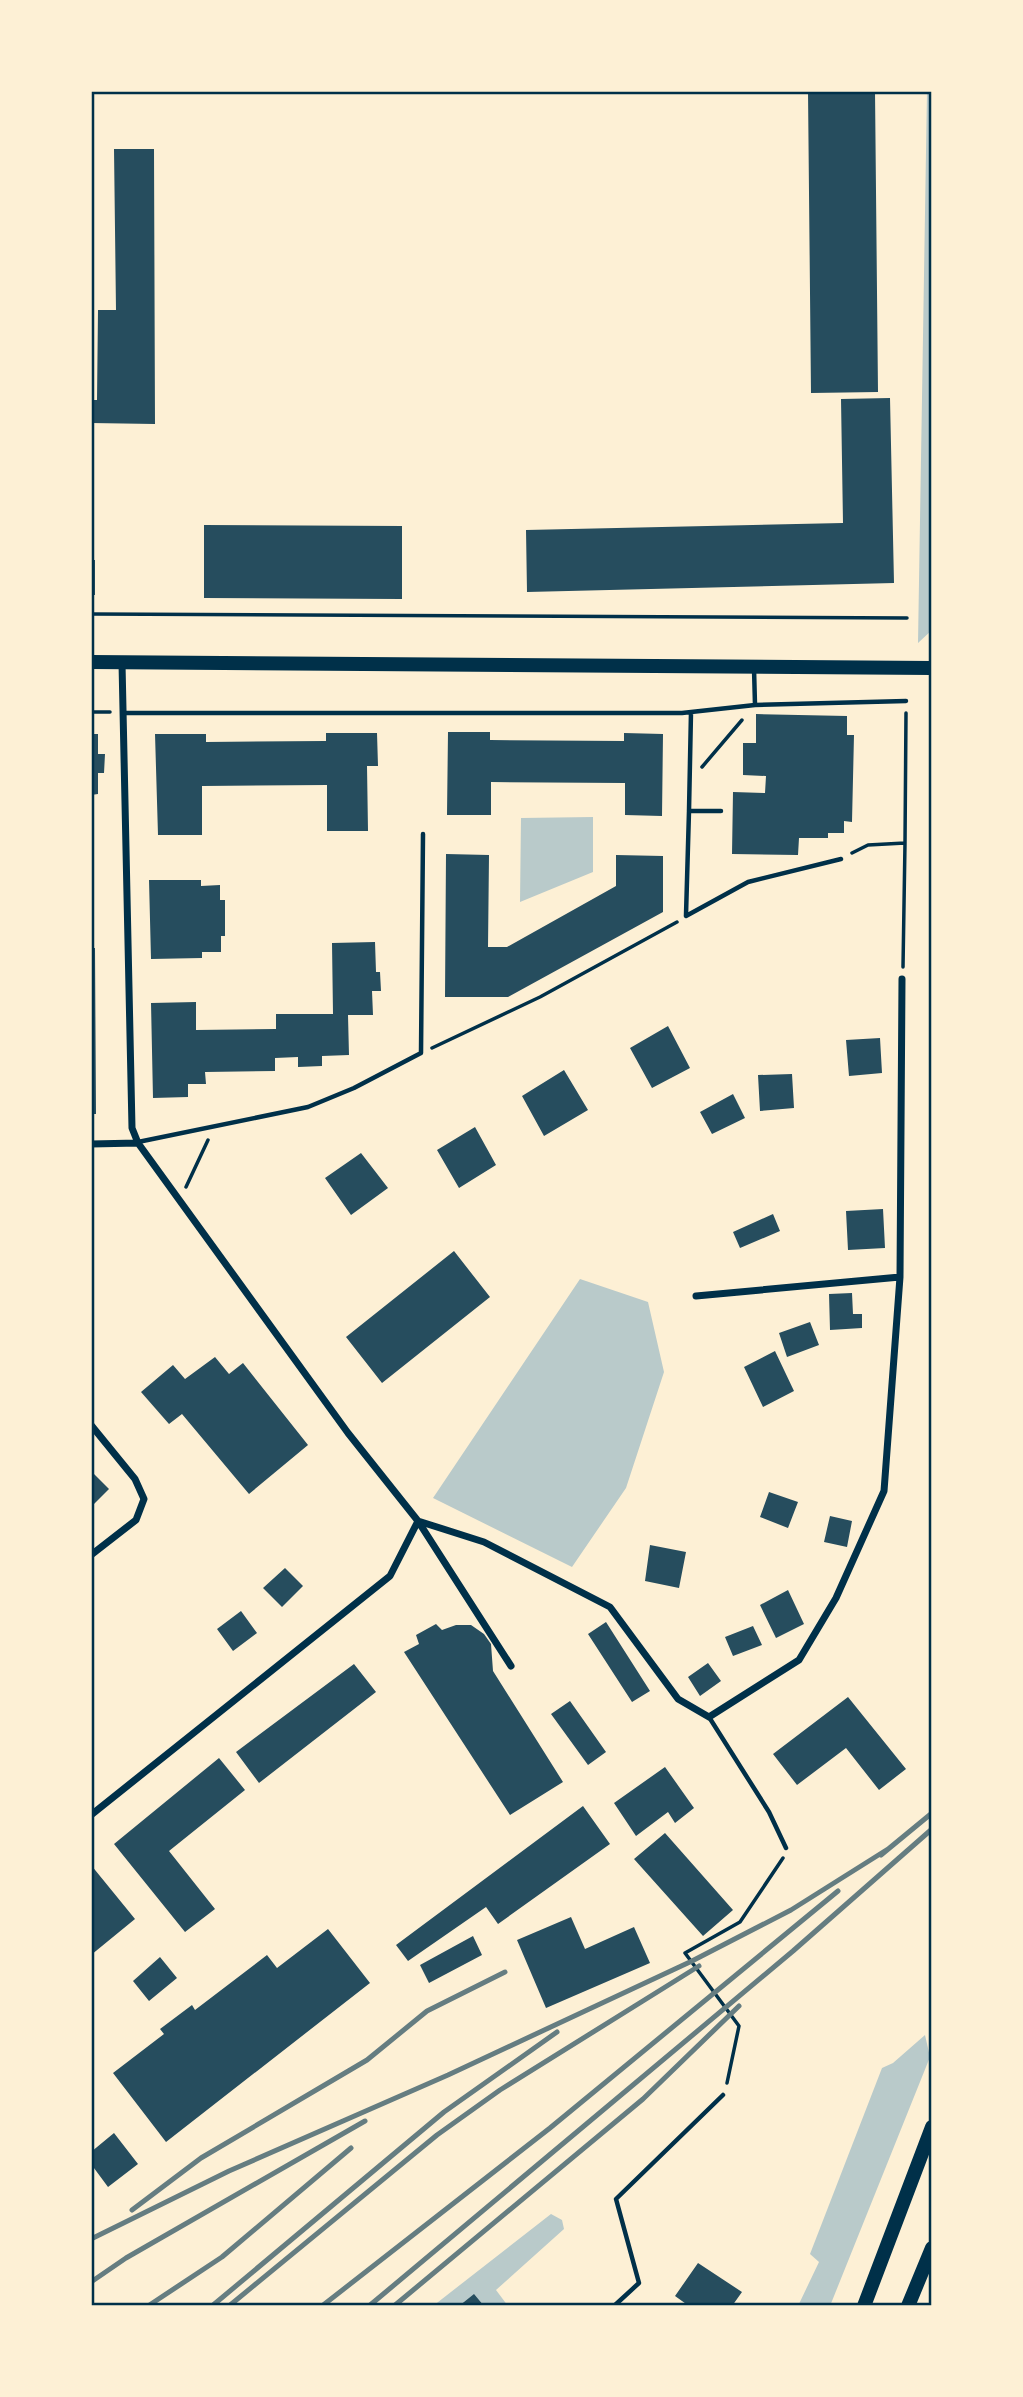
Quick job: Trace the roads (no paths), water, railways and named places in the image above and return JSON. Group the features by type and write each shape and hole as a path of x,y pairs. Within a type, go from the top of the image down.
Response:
{"main road":[{"path":"91,662 932,668"},
{"path":"864,2306 932,2127"},
{"path":"908,2306 932,2248"}],"street":[{"path":"122,663 132,1128 138,1143 348,1433 418,1521 511,1665"},
{"path":"418,1521 484,1542 610,1607 678,1699 709,1717 799,1660 836,1598 884,1491 900,1277 902,979"},
{"path":"91,1144 138,1143"},
{"path":"696,1296 900,1277"},
{"path":"91,1424 135,1479 144,1499 136,1520 91,1555"},
{"path":"91,1815 390,1576 418,1521"}],"lane":[{"path":"754,667 755,705"},
{"path":"123,713 691,712 755,705 906,701"},
{"path":"691,712 687,916 748,883 841,859"},
{"path":"689,811 721,811"},
{"path":"138,1143 308,1107 354,1088 421,1053 423,834"},
{"path":"709,1717 769,1812 786,1848"},
{"path":"614,2306 639,2283 616,2199 723,2095"}],"railway":[{"path":"881,1855 932,1813"},
{"path":"369,2306 793,1951 932,1829"},
{"path":"91,2239 229,2171 448,2075 692,1961 791,1910 888,1849"},
{"path":"322,2306 550,2128 838,1891"},
{"path":"229,2306 437,2135 500,2090 699,1966"},
{"path":"132,2210 201,2158 367,2060 427,2011 505,1972"},
{"path":"394,2306 643,2099 739,2006"},
{"path":"212,2306 444,2112 557,2032"},
{"path":"91,2282 126,2258 365,2121"},
{"path":"148,2306 222,2257 351,2148"}]}
